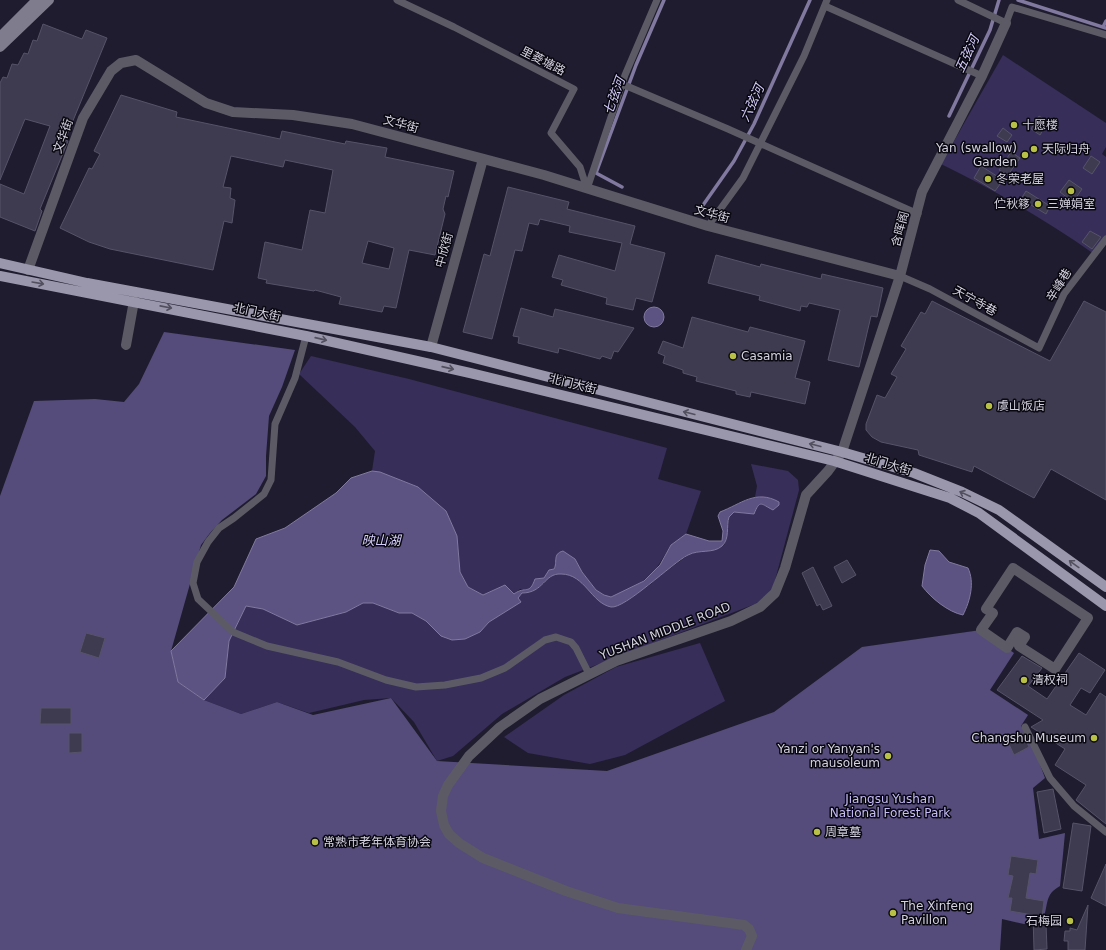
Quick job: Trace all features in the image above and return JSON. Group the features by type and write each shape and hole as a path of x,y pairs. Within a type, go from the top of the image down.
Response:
{"main road":[{"path":"0,37 37,0"},
{"path":"0,47 49,0"},
{"name":"北门大街","path":"0,263 87,283 431,347 842,452 914,473 962,492 999,510 1106,587"},
{"name":"北门大街","path":"0,276 134,301 306,336 478,375 834,461 950,498 979,513 1106,606"}],"street":[{"name":"含晖阁","path":"842,452 900,276 918,214 922,192 982,76 1006,22"},
{"name":"文华街","path":"28,270 83,118 111,71 121,63 136,60 206,103 233,112 293,115 352,124 483,159 708,226 900,276"},
{"name":"中欣街","path":"431,347 483,159"},
{"path":"126,344 134,301"},
{"name":"YUSHAN MIDDLE ROAD","path":"746,950 752,936 749,929 744,925 618,908 566,891 483,858 459,843 446,830 441,812 443,796 448,786 469,756 500,727 540,700 616,661 731,621 760,607 774,593 785,568 806,495 828,471 842,452"},
{"path":"1014,568 1088,618 1055,669 1019,646 1025,637 1017,632 1007,648 981,630 993,613 986,609 1014,568"}],"lane":[{"name":"里菱塘路","path":"397,0 454,27 574,89 551,133 580,167 586,189"},
{"path":"586,189 622,84 657,0"},
{"path":"958,0 1006,22 1012,7 1106,35"},
{"path":"708,226 743,178 804,56 826,3 982,76"},
{"path":"622,84 918,214"},
{"name":"辛峰巷","path":"1039,348 1064,294 1106,239"},
{"name":"天宁寺巷","path":"900,276 930,289 1039,348"},
{"path":"306,336 295,378 275,424 271,480 264,494 219,528 208,542 198,562 193,583 198,599 234,632 267,646 338,662 386,680 416,687 445,685 481,678 505,668 544,640 556,637 571,642 576,648 589,674"},
{"path":"1025,727 1050,778 1074,806 1106,832"}],"shaded area":[{"name":"Yan (swallow) Garden","path":"1003,55 1106,123 1106,147 1102,154 1106,157 1106,239 1094,254 1019,206 981,184 941,164"},
{"path":"311,356 409,379 667,448 658,479 701,491 686,534 671,545 656,569 640,584 611,597 608,597 596,590 582,572 575,559 555,567 544,578 539,578 530,589 520,589 514,594 505,585 483,595 468,587 460,572 457,536 431,499 418,487 372,471 375,451 355,427 299,374"},
{"path":"751,464 788,471 798,480 799,490 774,584 770,593 755,604 565,677 502,714 453,756 437,761 414,722 391,698 364,700 309,713 277,702 241,714 204,700 225,678 229,641 245,606 263,609 297,625 346,612 363,603 373,603 399,613 411,612 426,621 441,636 480,632 489,622 521,602 518,598 522,593 535,590 554,575 567,574 572,576 593,595 600,599 622,604 690,554 724,545 726,541 729,517 734,512 752,514 759,504 768,507 772,498 755,497 757,486"},
{"path":"700,643 725,701 625,755 590,764 528,753 504,737 564,695 616,667"}],"green space":[{"name":"Jiangsu Yushan National Forest Park","path":"164,332 295,350 282,387 269,416 266,476 256,494 222,520 201,545 171,651 178,682 204,700 241,714 277,702 313,715 391,698 437,761 607,771 774,712 862,647 981,630 1014,653 990,690 1028,715 1021,726 1035,751 1045,778 1033,788 1039,839 1065,833 1060,886 1049,896 1043,919 1024,924 1002,919 1000,950 0,950 0,496 34,401 95,399 124,402 139,384"}],"water":[{"path":"654,307 661,310 664,317 661,324 654,327 647,324 644,317 647,310"},
{"name":"映山湖","path":"372,471 380,472 418,487 446,511 457,536 460,572 468,587 483,595 505,585 514,594 518,591 529,589 535,579 544,578 549,570 554,569 556,556 563,551 575,559 582,572 596,590 611,597 644,581 660,565 671,545 686,534 709,541 722,541 723,531 718,516 720,512 756,497 771,498 779,502 779,505 773,510 761,504 758,506 754,514 734,512 729,517 727,536 722,546 714,550 697,552 688,555 637,594 618,606 611,607 604,604 598,600 582,583 569,575 555,575 535,590 522,593 518,598 521,602 489,622 480,632 465,639 452,640 441,636 426,621 412,613 399,613 373,603 363,603 346,612 297,625 263,609 246,606 229,641 225,678 204,700 178,682 171,651 234,587 256,539 285,528 336,493 351,478"},
{"path":"930,550 939,551 949,562 968,568 971,580 971,592 963,615 940,604 922,586 925,565"}],"building":[{"path":"43,24 82,39 86,30 107,38 65,140 68,141 40,209 42,211 35,231 0,217 0,184 24,194 50,126 25,119 0,180 0,83 3,77 7,78 12,64 18,65 24,53 28,54 33,40 37,41"},
{"path":"121,95 177,112 176,117 280,139 282,131 345,144 346,141 387,148 385,157 454,171 448,197 446,196 443,209 445,214 435,255 409,250 396,308 384,306 382,312 339,304 341,297 315,290 266,283 267,280 258,278 265,242 302,250 310,210 325,213 333,170 285,160 283,167 231,156 223,187 231,188 230,198 235,200 232,223 224,221 213,270 110,249 89,242 60,228 89,168 92,169 100,154 94,151","holes":["368,241 394,248 389,269 362,263"]},
{"path":"1039,116 1048,122 1040,135 1031,129"},
{"path":"1003,128 1012,135 1007,142 997,136"},
{"path":"1011,152 1020,158 1008,175 999,170"},
{"path":"1091,156 1100,162 1092,174 1083,168"},
{"name":"冬荣老屋","path":"981,166 1003,180 995,191 974,178"},
{"name":"三婵娟室","path":"1069,180 1082,189 1073,202 1060,192"},
{"path":"508,187 569,202 567,209 635,226 630,244 665,253 652,302 636,298 633,310 606,304 607,298 561,285 563,280 552,277 559,255 615,271 622,243 569,232 570,226 540,219 538,225 529,223 522,251 515,250 492,339 463,332 484,254 490,256"},
{"name":"伫秋簃","path":"1026,191 1050,206 1046,214 1021,199"},
{"path":"1090,231 1101,237 1092,249 1082,242"},
{"path":"716,255 760,267 761,264 821,279 822,274 883,288 877,317 871,316 859,367 828,360 840,310 809,303 807,307 801,306 800,311 759,300 760,296 708,283"},
{"name":"虞山饭店","path":"932,301 1050,361 1084,301 1106,312 1106,500 1051,469 1034,498 974,466 972,472 919,455 918,450 881,442 872,437 866,430 866,424 877,395 885,398 897,377 891,374 906,349 901,346 921,312 925,314"},
{"path":"521,308 553,317 555,309 634,328 618,352 614,351 611,359 602,356 600,359 559,348 558,353 518,343 519,337 513,336"},
{"path":"692,317 748,332 750,327 805,341 795,378 810,382 805,404 751,392 750,397 736,394 736,391 696,381 697,377 683,373 683,370 663,363 665,356 658,353 663,341 683,348"},
{"path":"847,560 856,575 842,583 834,567"},
{"path":"813,567 832,606 823,610 820,604 817,606 802,573"},
{"path":"86,633 105,638 99,658 80,652"},
{"path":"1079,653 1105,670 1090,693 1081,688 1070,705 1086,715 1100,693 1106,697 1106,824 1076,800 1086,785 1055,765 1065,749 1031,727 1043,720 997,690 1022,656 1042,668 1028,686 1047,699"},
{"path":"41,708 71,708 71,724 40,724"},
{"path":"1022,732 1029,747 1014,755 1007,740"},
{"path":"69,733 82,733 82,752 69,753"},
{"path":"1053,789 1061,829 1044,833 1037,792"},
{"path":"1073,823 1091,826 1082,891 1063,888"},
{"path":"1011,856 1038,860 1036,874 1030,873 1026,898 1044,901 1041,925 1046,924 1047,949 1034,950 1033,915 1010,911 1012,898 1008,898 1013,876 1008,875"},
{"path":"1106,864 1106,906 1091,898"},
{"path":"1088,905 1085,950 1068,950 1068,941 1064,941 1065,931 1070,931 1070,928 1077,930"}],"waterway":[{"name":"七弦河","path":"622,187 596,173 636,65 664,0"},
{"name":"六弦河","path":"701,208 734,161 754,124 810,0"},
{"name":"五弦河","path":"949,116 990,30 999,0"},
{"path":"1018,0 1106,28"},
{"path":"1103,27 1106,21"}],"place":[{"name":"十愿楼","path":"1014,125"},
{"name":"天际归舟","path":"1034,149"},
{"name":"Yan (swallow) Garden","path":"1025,155"},
{"name":"冬荣老屋","path":"988,179"},
{"name":"三婵娟室","path":"1071,191"},
{"name":"伫秋簃","path":"1038,204"},
{"name":"Casamia","path":"733,356"},
{"name":"虞山饭店","path":"989,406"},
{"name":"清权祠","path":"1024,680"},
{"name":"Changshu Museum","path":"1094,738"},
{"name":"Yanzi or Yanyan's mausoleum","path":"888,756"},
{"name":"周章墓","path":"817,832"},
{"name":"常熟市老年体育协会","path":"315,842"},
{"name":"The Xinfeng Pavillon","path":"893,913"},
{"name":"石梅园","path":"1070,921"}]}
